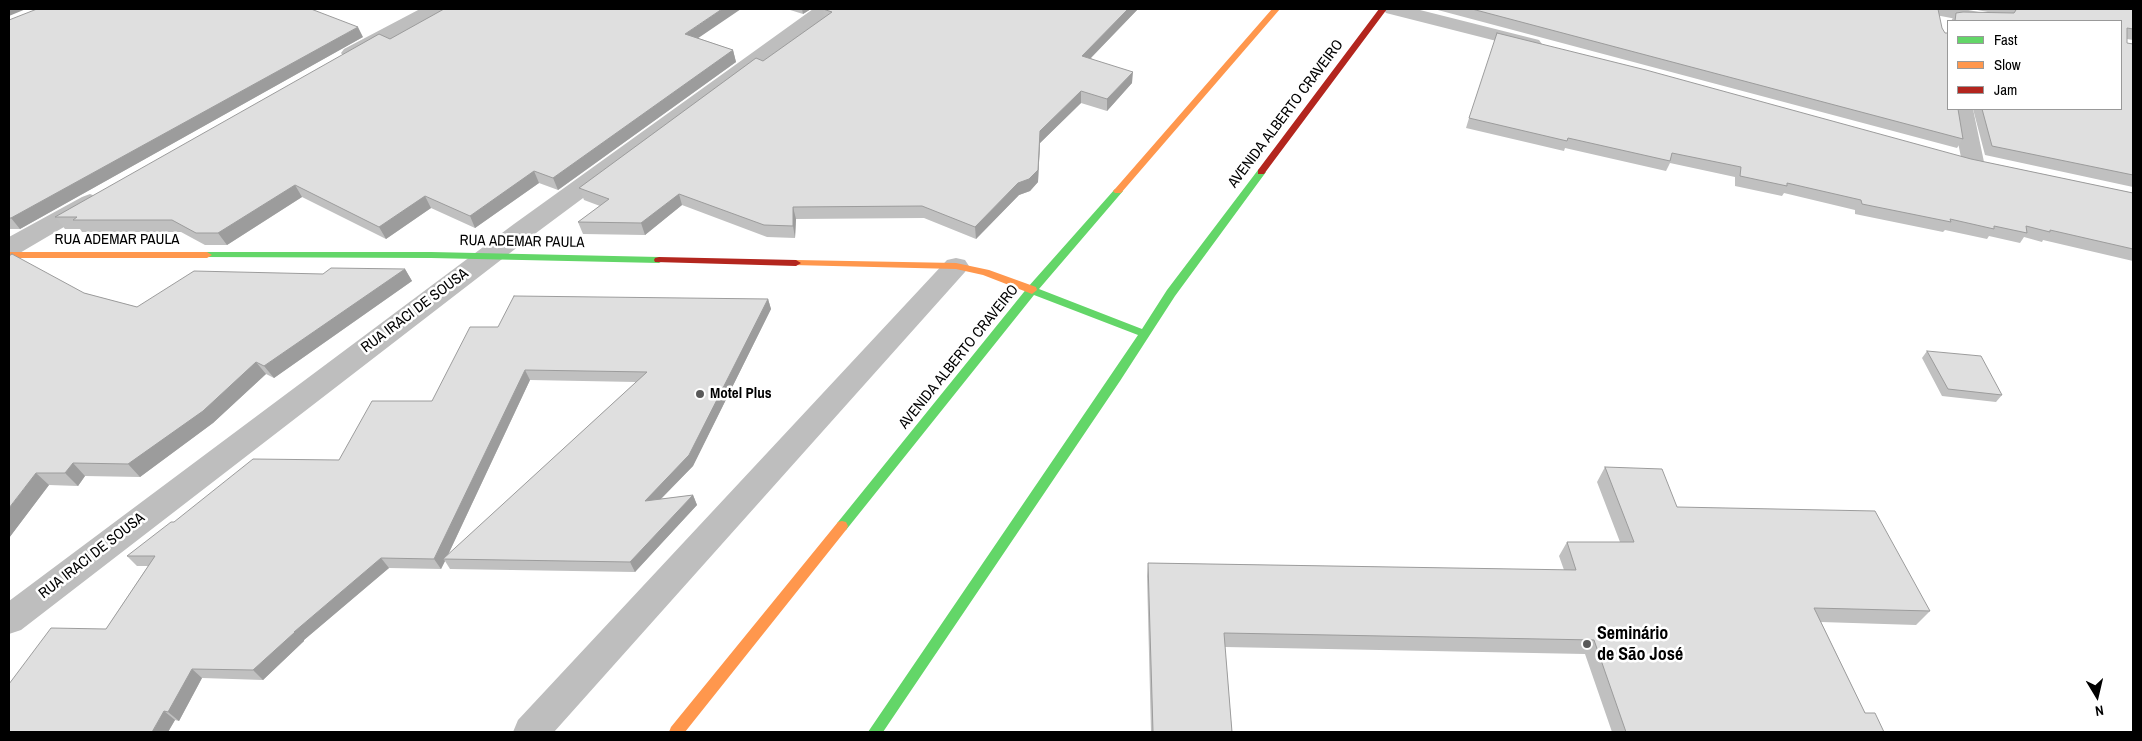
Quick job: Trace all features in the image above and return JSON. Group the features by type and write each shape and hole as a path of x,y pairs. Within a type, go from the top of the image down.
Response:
{"main road":[{"name":"AVENIDA ALBERTO CRAVEIRO","path":"676,732 1032,290 1276,9"},
{"name":"AVENIDA ALBERTO CRAVEIRO","path":"875,732 1172,293 1383,9"},
{"name":"RUA ADEMAR PAULA","path":"9,255 487,257 956,266 985,272 1144,334"}],"street":[{"path":"332,64 434,9"},
{"name":"RUA IRACI DE SOUSA","path":"9,620 487,257 638,144 825,9"},
{"path":"1393,9 1554,50"},
{"path":"1941,16 1987,20"},
{"path":"1962,110 1973,162"},
{"path":"9,248 108,191"},
{"path":"531,732 956,266"}],"building":[{"path":"37,9 311,9 358,27 9,218 9,20"},
{"path":"444,9 722,9 685,34 733,50 553,178 534,171 470,216 425,196 379,227 295,185 218,233 196,233 172,220 73,220 77,217 55,217 379,34 390,39"},
{"path":"823,9 1128,9 1082,56 1133,72 1107,99 1081,91 1040,131 1038,170 1029,179 1018,183 975,227 922,206 793,207 793,226 764,225 679,194 641,223 578,222 609,199 579,188 756,58 763,61 832,12"},
{"path":"1472,9 1938,9 1942,28 1947,33 1947,110 1958,110 1963,139"},
{"path":"2014,9 2133,9 2133,29 2127,28 2127,43 2133,44 2133,175 1992,146 1982,110 2122,110 2122,20 1955,20 1956,13 2014,13 2016,10"},
{"path":"1497,33 1646,70 1971,159 2133,193 2133,249 2026,226 2027,233 1994,226 1994,229 1950,219 1951,222 1862,204 1861,200 1787,183 1787,186 1740,176 1741,167 1672,153 1670,161 1568,138 1567,141 1469,118"},
{"path":"12,254 84,293 137,307 194,271 323,274 331,268 405,269 264,366 256,362 203,411 128,464 73,463 65,473 36,473 9,508 9,256"},
{"path":"514,296 768,299 689,455 645,501 693,495 630,562 443,559 647,372 525,370 434,559 381,558 294,632 253,670 192,669 168,712 164,711 152,732 9,732 9,684 51,628 106,629 155,556 127,556 171,522 174,522 253,459 339,460 372,401 432,401 470,327 498,327"},
{"path":"1927,351 1981,356 2002,395 1948,389"},
{"path":"1605,467 1662,469 1677,507 1875,511 1930,611 1814,608 1865,713 1875,713 1884,732 1626,732 1594,640 1224,633 1232,732 1153,732 1148,563 1576,570 1567,542 1634,542"}],"traffic: fast":[{"path":"875,732 1116,378 1171,293 1261,172"},
{"path":"842,526 1032,290 1118,191"},
{"path":"207,255 431,255 659,260"},
{"path":"1032,290 1145,334"}],"traffic: slow":[{"path":"1118,191 1276,9"},
{"path":"9,255 207,255"},
{"path":"796,263 956,266 985,272 1032,290"},
{"path":"676,732 842,526"}],"traffic: jam":[{"path":"1261,172 1383,9"},
{"path":"659,260 796,263"}],"place":[{"name":"Motel Plus","path":"700,394"},
{"name":"Seminário de São José","path":"1587,644"}]}
